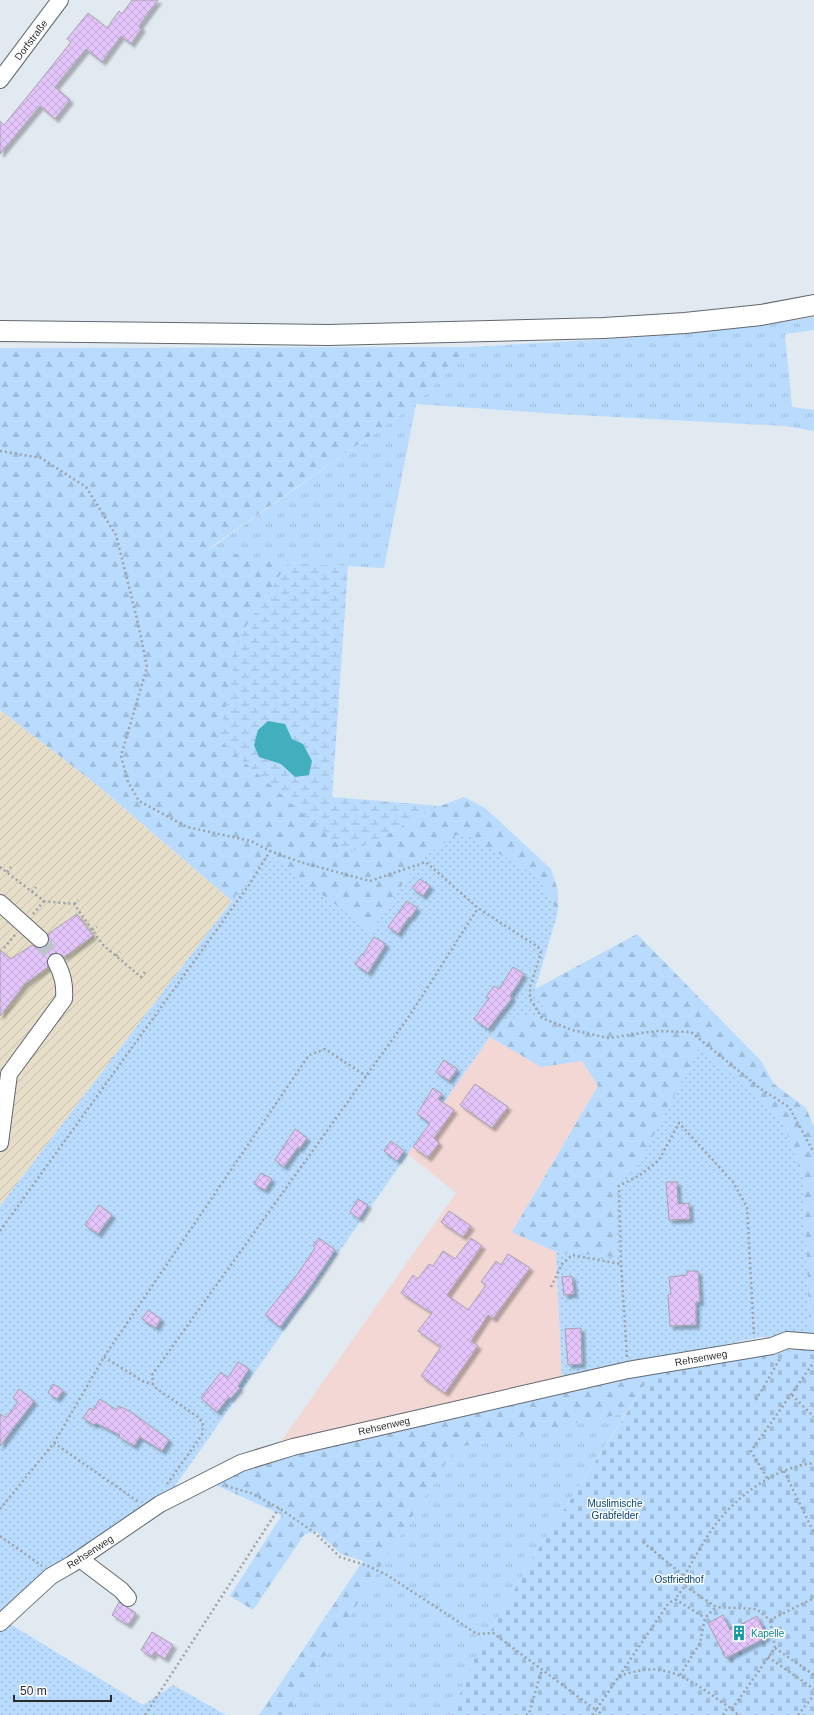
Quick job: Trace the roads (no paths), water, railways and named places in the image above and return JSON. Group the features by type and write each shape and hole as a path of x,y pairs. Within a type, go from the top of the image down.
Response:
{"main road":[{"path":"0,331 328,335 589,329 693,322 761,315 814,305"}],"street":[{"name":"Dorfstraße","path":"0,80 60,0"},
{"path":"0,903 40,939"},
{"path":"0,1143 9,1074 64,999 65,986 56,962"},
{"name":"Rehsenweg","path":"0,1623 50,1576 80,1559 154,1508 241,1463 293,1447 628,1370 772,1346 787,1340 814,1342"},
{"path":"80,1559 121,1590 128,1598"}],"tunnel":[{"path":"40,939 56,962"}],"place":[{"name":"Kapelle","path":"739,1633"}],"park label":[{"name":"Muslimische Grabfelder","path":"615,1508"},
{"name":"Ostfriedhof","path":"679,1579"}]}
